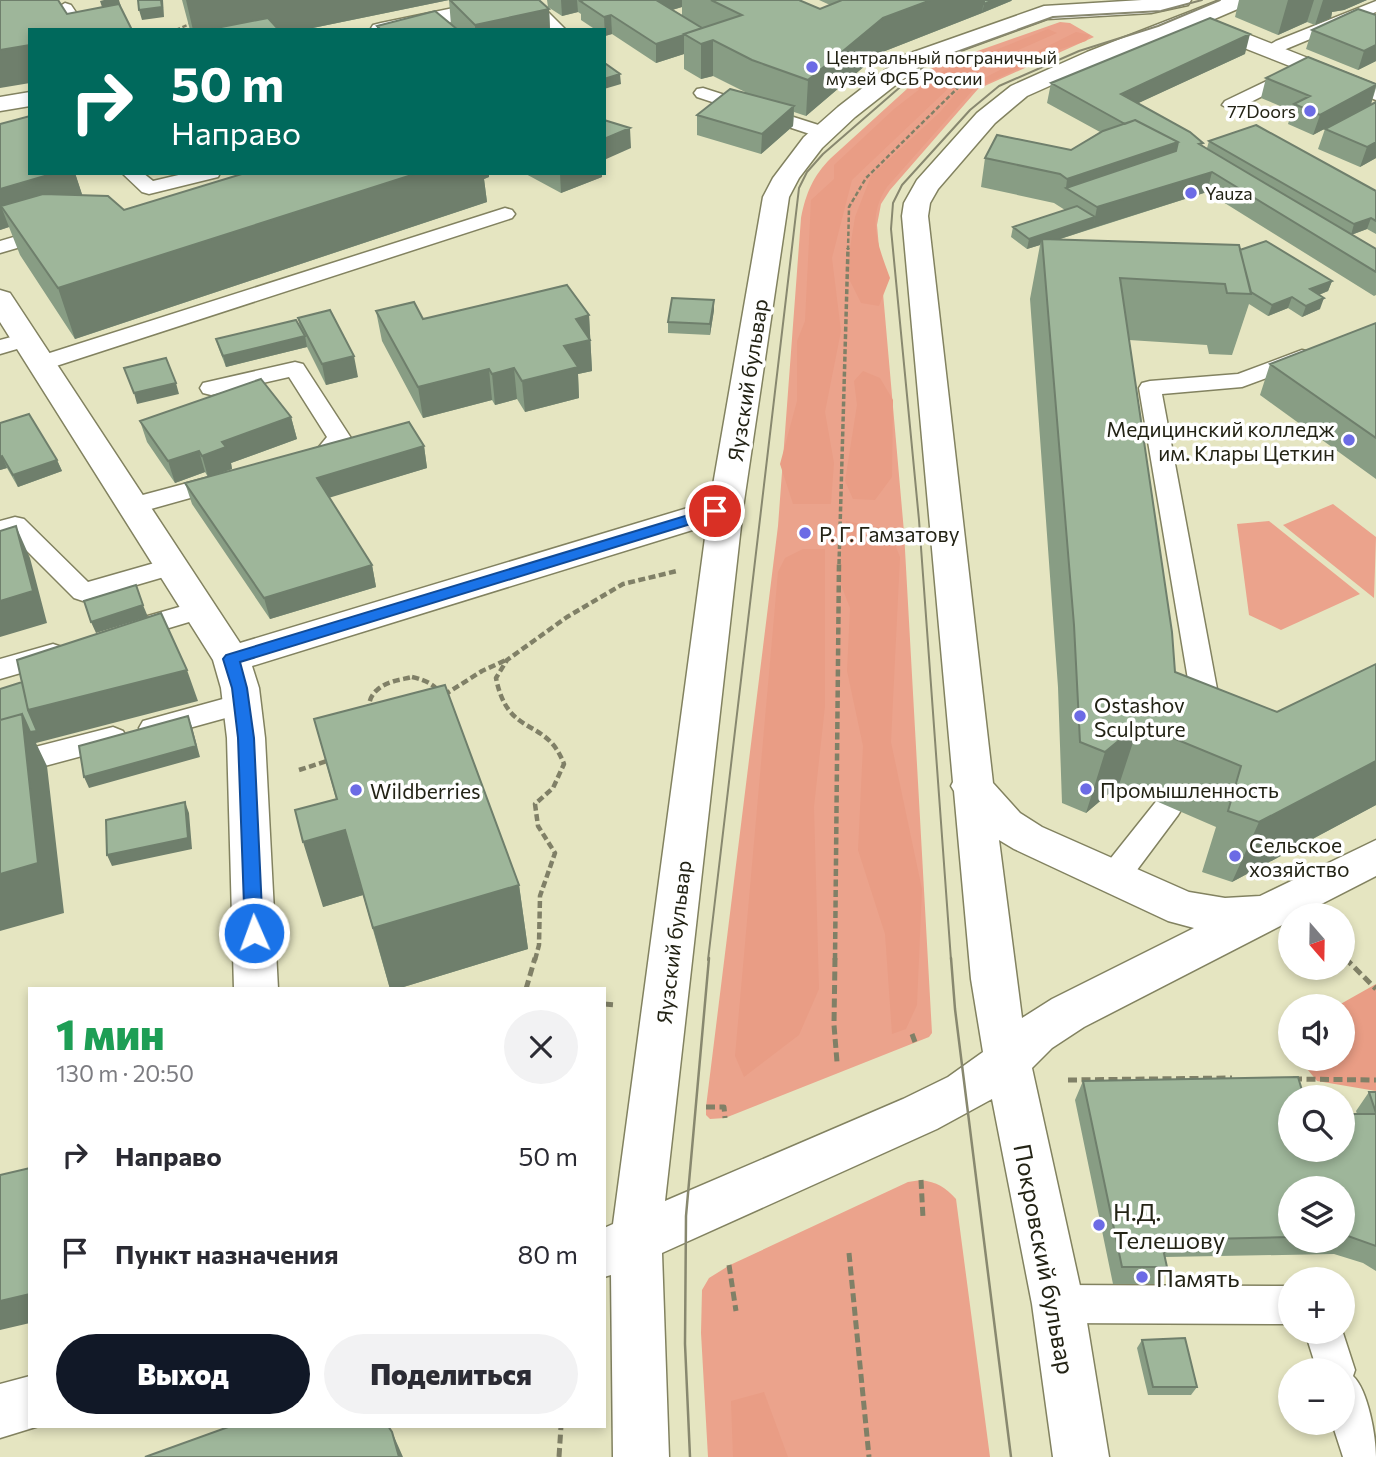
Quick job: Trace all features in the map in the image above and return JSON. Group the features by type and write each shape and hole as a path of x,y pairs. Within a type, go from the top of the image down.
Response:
{"main road":[{"path":"401,28 440,24 525,0"},
{"name":"Яузский бульвар","path":"1007,1061 993,979 971,786 947,521 916,233 917,203 926,186 986,118 1019,91 1095,57 1186,10 1240,0"},
{"name":"Яузский бульвар","path":"620,1246 726,508 776,197 789,170 825,133 898,69 929,54 1044,13 1151,6 1186,10"},
{"path":"1186,10 1268,50 1376,93"},
{"path":"0,104 28,99"},
{"path":"14,333 133,506 231,659 246,738 256,987"},
{"path":"231,659 726,508"},
{"path":"971,786 1006,824 1028,838 1184,909 1226,916 1272,911"},
{"path":"641,1457 620,1246 920,1114 965,1091 1007,1061 1036,1034 1068,1013 1376,857"},
{"name":"Покровский бульвар","path":"1007,1061 1058,1304 1081,1457"},
{"path":"0,1411 28,1404"}],"lane":[{"path":"525,0 556,28"},
{"path":"1268,50 1376,6"},
{"path":"65,8 79,28"},
{"path":"1231,105 1308,66"},
{"path":"703,93 825,133"},
{"path":"133,175 149,188 203,175"},
{"path":"14,333 505,214"},
{"path":"0,247 74,226"},
{"path":"1218,736 1150,388 1241,380 1325,348"},
{"path":"211,388 295,369 339,438 326,453 286,464"},
{"path":"133,506 246,475"},
{"path":"0,529 15,525 83,592 172,566"},
{"path":"106,638 200,610"},
{"path":"0,669 79,646"},
{"path":"0,767 241,705"},
{"path":"1114,877 1168,807"},
{"path":"1058,1304 1278,1305"},
{"path":"1355,1432 1363,1457"}],"path":[{"path":"181,28 200,20"},
{"path":"837,1062 834,1025 839,516 849,208 866,178 973,74"},
{"path":"441,696 482,671 507,660 567,617 623,584 653,575 688,570"},
{"path":"507,660 496,678 502,703 515,719 543,732 560,750 564,764 553,788 535,804 534,818 541,836 550,843 555,853 540,896 539,945 527,987"},
{"path":"395,678 427,680 438,688 441,696 440,712 430,723 414,730 397,732 381,728 370,720 366,708 369,696 380,685 395,678"},
{"path":"380,737 389,730"},
{"path":"299,769 336,758"},
{"path":"1355,968 1376,989"},
{"path":"912,1034 915,1042"},
{"path":"1068,1080 1241,1079"},
{"path":"1282,1079 1376,1080"},
{"path":"706,1107 724,1107 725,1118"},
{"path":"921,1180 923,1218"},
{"path":"849,1254 869,1457"},
{"path":"730,1265 736,1311"},
{"path":"559,1457 561,1428"}],"shaded area":[{"path":"1060,22 1070,23 1094,37 978,89 890,190 881,204 877,225 904,532 932,1033 929,1037 725,1118 710,1119 706,1115 706,1107 778,526 801,218 805,201 815,178 831,158 935,66"},
{"path":"1048,29 1057,33 964,74 964,80 952,85 852,180 832,258 841,331 825,412 834,463 831,504 793,504 780,464 797,401 797,341 805,321 811,200 834,179 834,165 894,109 943,71"},
{"path":"1076,32 1090,35 1086,41 1058,50 973,90 887,187 877,210 876,232 890,278 879,306 861,303 846,273 855,217 871,176 940,112 958,91"},
{"path":"863,371 880,378 893,400 892,477 875,500 853,499 845,481 857,405 854,381"},
{"path":"1333,504 1376,537 1374,598 1283,525"},
{"path":"846,521 882,528 875,534 894,542 900,557 891,742 922,889 917,1005 906,1029 892,1034 885,934 858,850 863,746 847,671 850,608 838,577"},
{"path":"1269,521 1360,594 1281,630 1249,615 1237,524"},
{"path":"803,549 825,549 825,706 814,807 819,989 799,1035 744,1077 735,1056 778,572 785,558"},
{"path":"1376,984 1376,1091 1355,1087 1355,1085 1317,1081 1309,1071 1355,1071 1355,996"},
{"path":"921,1180 940,1186 956,1199 990,1457 708,1457 701,1333 702,1290 709,1278 730,1265 908,1182"},
{"path":"764,1392 788,1457 733,1457 731,1401"}],"building":[{"path":"0,0 58,0 67,14 119,4 131,28 28,28 28,45 0,50"},
{"path":"138,0 161,0 162,7 139,10"},
{"path":"450,0 539,0 549,9 475,25"},
{"path":"656,0 702,28 656,44 611,15 604,17 580,1"},
{"path":"711,0 799,0 820,9 842,0 931,0 883,18 808,80 752,60 713,40 701,44 684,34 742,15"},
{"path":"1358,9 1376,15 1376,45 1364,51 1312,30"},
{"path":"435,11 456,28 379,28 377,26"},
{"path":"268,18 277,28 216,28"},
{"path":"1210,18 1250,34 1121,94 1190,132 1203,143 1199,144 1376,249 1376,272 1212,172 1097,207 1066,188 1176,151 1178,142 1135,120 1125,124 1051,83"},
{"path":"1308,57 1376,85 1320,115 1294,104 1310,96 1266,78"},
{"path":"606,64 620,74 606,78"},
{"path":"730,89 794,106 762,134 697,115"},
{"path":"1376,102 1376,142 1367,147 1325,129"},
{"path":"28,117 28,175 48,175 0,189 0,124"},
{"path":"1135,120 1178,142 1067,179 1060,174 985,158 997,135 1071,150 1103,131"},
{"path":"606,121 630,128 606,138"},
{"path":"1256,125 1376,191 1376,221 1371,218 1354,224 1209,141"},
{"path":"238,175 412,175 58,288 1,206 43,194 108,196 124,210"},
{"path":"1077,206 1095,217 1029,239 1013,227"},
{"path":"1042,239 1239,245 1251,294 1227,293 1225,284 1120,278 1172,632 1175,672 1277,712 1376,664 1376,761 1259,822 1228,811 1241,766 1139,724 1105,752 1080,742 1074,625"},
{"path":"1266,241 1332,281 1310,289 1324,298 1306,306 1292,297 1272,305 1251,292 1240,250"},
{"path":"567,285 589,315 576,319 590,340 564,346 578,367 522,381 514,368 492,374 489,369 418,387 376,311 414,302 423,319"},
{"path":"672,298 714,300 710,324 668,322"},
{"path":"330,310 354,356 322,364 298,318"},
{"path":"296,320 305,336 223,356 216,339"},
{"path":"1376,323 1376,438 1270,364"},
{"path":"166,358 176,383 134,393 124,368"},
{"path":"261,379 291,417 222,442 226,447 202,456 199,451 168,461 140,421"},
{"path":"29,414 57,460 13,475 2,456 0,457 0,423"},
{"path":"409,422 424,446 317,478 372,565 264,598 185,483"},
{"path":"16,526 33,591 0,601 0,531"},
{"path":"136,585 143,605 91,622 84,601"},
{"path":"161,613 187,670 28,710 17,660"},
{"path":"22,682 28,710 37,731 30,732 22,714 0,720 0,689"},
{"path":"445,685 519,885 373,928 345,830 303,842 295,810 337,799 314,719"},
{"path":"22,714 38,863 0,874 0,720"},
{"path":"188,716 196,746 84,777 79,746"},
{"path":"185,802 188,838 107,855 106,820"},
{"path":"1298,1077 1300,1085 1278,1085 1278,1162 1355,1162 1355,1114 1376,1114 1376,1246 1355,1238 1355,1176 1278,1176 1278,1237 1161,1240 1167,1267 1122,1267 1083,1081"},
{"path":"1369,1092 1376,1092 1376,1113"},
{"path":"28,1168 28,1294 0,1301 0,1175"},
{"path":"1185,1338 1197,1387 1153,1387 1142,1340"},
{"path":"225,1428 389,1428 399,1457 145,1457"}],"tram line":[{"path":"708,960 799,188 807,172 823,154 929,62 1053,17 1161,11 1202,0"},
{"path":"951,960 919,520 891,229 893,203 902,185 970,110 999,86 1079,51 1158,26 1220,0"},
{"path":"690,1457 685,1344 686,1216 709,958"},
{"path":"951,958 955,1009 1011,1457"}],"place":[{"name":"Центральный пограничный музей ФСБ России","path":"812,67"},
{"name":"77Doors","path":"1310,111"},
{"name":"Yauza","path":"1191,193"},
{"name":"Медицинский колледж им. Клары Цеткин","path":"1349,440"},
{"name":"Р. Г. Гамзатову","path":"805,533"},
{"name":"Ostashov Sculpture","path":"1080,716"},
{"name":"Промышленность","path":"1086,789"},
{"name":"Wildberries","path":"356,790"},
{"name":"Сельское хозяйство","path":"1235,856"},
{"name":"Н.Д. Телешову","path":"1099,1225"},
{"name":"Память","path":"1142,1277"}],"route":[{"path":"254,933 246,738 240,688 231,659 715,511"}]}
